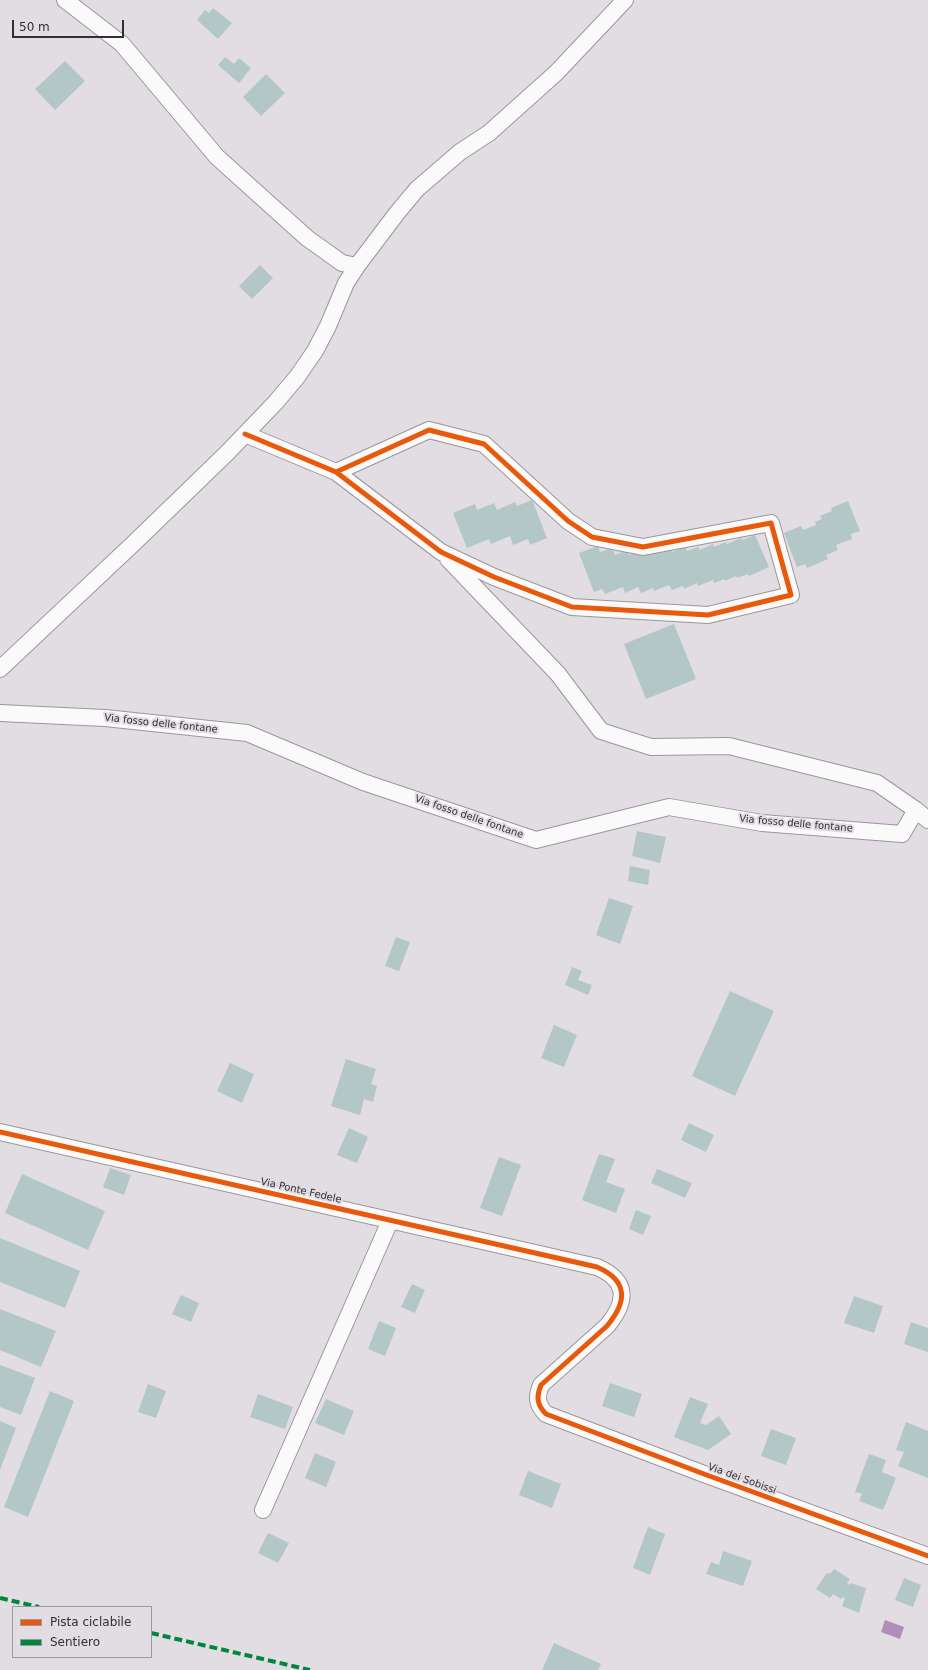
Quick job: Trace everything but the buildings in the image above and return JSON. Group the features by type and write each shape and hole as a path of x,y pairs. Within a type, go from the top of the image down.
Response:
{"street":[{"path":"65,0 122,44 223,163 307,238 342,262 357,266"},
{"path":"0,669 134,543 276,402 307,363 328,326 346,284 357,266 397,213 417,190 460,152 489,133 550,78 625,0"},
{"path":"336,472 429,430 477,442 484,444 568,521 592,537 643,546 770,523 791,595 708,615 572,607 494,577 441,552"},
{"path":"245,434 336,472 441,552 558,674 601,731 651,747 729,746 877,783 922,815"},
{"name":"Via fosso delle fontane","path":"0,713 105,718 247,733 363,782 536,840 670,807 762,823 902,834 922,815"},
{"name":"Via Ponte Fedele","path":"0,1132 597,1267 606,1271 614,1278 622,1294 621,1305 607,1326 541,1385 537,1393 539,1404 542,1410 551,1416"},
{"path":"262,1510 390,1221"},
{"name":"Via dei Sobissi","path":"551,1416 928,1556"}],"shaded area":[{"path":"885,1620 904,1627 900,1639 881,1632"}],"marked path":[{"path":"0,1598 35,1606"},
{"path":"152,1633 310,1670"}],"cycle path":[{"path":"245,434 336,472 441,552 494,577 572,607 708,615 791,595 771,523 643,547 592,537 568,521 484,444 429,430 336,472"},
{"path":"0,1132 597,1267 615,1279 620,1285 622,1293 618,1309 607,1326 541,1385 538,1393 538,1401 546,1414 928,1556"}]}
